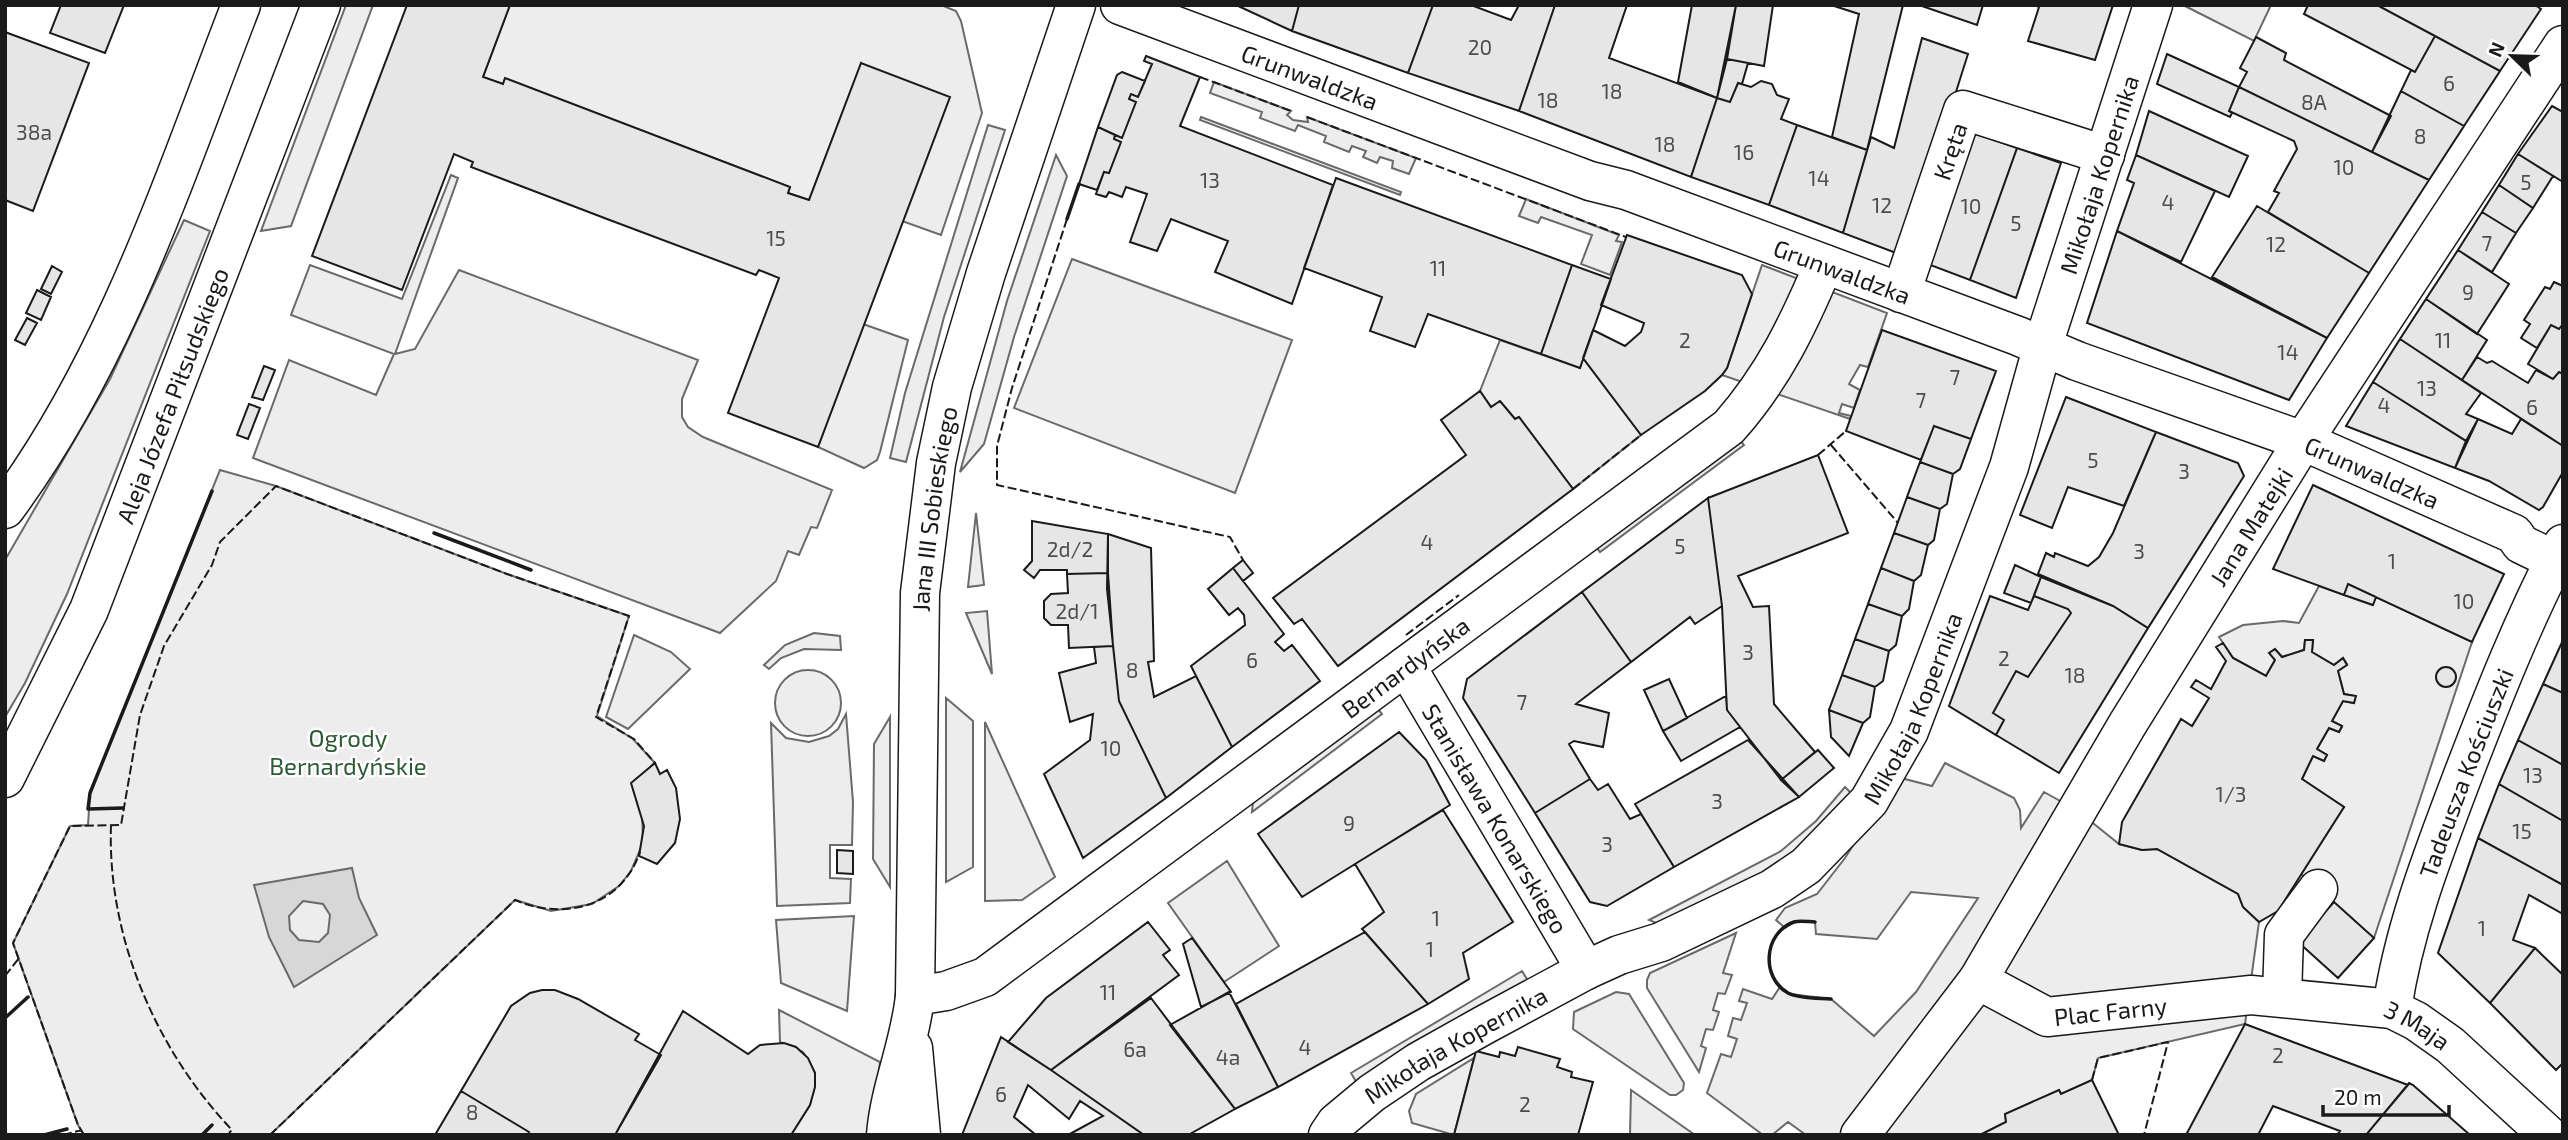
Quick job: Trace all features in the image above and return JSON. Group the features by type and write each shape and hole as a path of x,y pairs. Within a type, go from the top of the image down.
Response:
{"street":[{"path":"5,509 70,408 138,272 242,5"},
{"name":"Aleja Józefa Piłsudskiego","path":"5,778 89,610 321,5"},
{"name":"Jana III Sobieskiego","path":"921,1135 913,1014 920,593 936,463 952,387 982,285 1076,5"},
{"name":"Grunwaldzka","path":"1120,5 1578,176 1626,190 2043,345 2077,361 2303,441 2514,534 2521,544 2559,552"},
{"name":"Mikołaja Kopernika","path":"1328,1135 1336,1123 1372,1093 1418,1062 1586,970 1619,955 1661,943 1772,889 1806,866 1869,801 1908,732 2009,467 2043,345 2153,5"},
{"name":"Jana Matejki","path":"1978,980 2127,725 2303,441 2558,64"},
{"name":"Kręta","path":"1901,293 1963,110 2105,155"},
{"name":"Bernardyńska","path":"913,1014 946,991 985,977 1729,427 1760,389 1795,334 1824,264"},
{"name":"Tadeusza Kościuszki","path":"2392,1009 2404,944 2422,883 2487,715 2559,552"},
{"name":"Stanisława Konarskiego","path":"1406,666 1586,970"},
{"path":"2266,996 2284,935 2318,889"},
{"path":"1860,1135 1978,980"},
{"name":"Plac Farny","path":"1978,980 2048,1017 2266,996"},
{"name":"3 Maja","path":"2266,996 2392,1009 2416,1021 2450,1045 2548,1135"},
{"name":"Jana III Sobieskiego","path":"886,1135 888,1110 913,1014"}],"shaded area":[{"path":"346,5 373,5 291,226 261,231"},
{"path":"510,5 941,5 956,11 961,21 982,113 941,235 902,221 861,64 809,200 788,193 790,187 505,79 503,84 483,77"},
{"path":"2183,5 2271,5 2254,41"},
{"path":"1214,82 1291,111 1287,115 1293,120 1308,122 1307,117 1416,158 1409,174 1392,168 1393,161 1380,157 1377,163 1363,157 1366,151 1352,146 1349,152 1324,142 1326,136 1298,125 1295,131 1260,118 1262,112 1210,93"},
{"path":"1201,117 1401,192 1400,195 1200,120"},
{"path":"988,125 1005,130 944,317 906,462 890,458 905,393"},
{"path":"1056,155 1067,176 1014,337 984,444 960,472 1007,301"},
{"path":"451,175 458,178 395,354 415,349 459,270 698,360 682,399 682,417 688,427 703,437 832,490 817,528 811,527 799,555 788,551 776,581 720,633 253,458 289,360 376,395 394,354 291,315 310,265 402,299"},
{"path":"1526,199 1619,235 1616,241 1622,242 1610,275 1581,264 1592,235 1541,217 1538,223 1519,216"},
{"path":"184,220 210,231 67,594 25,683 5,717 5,560 110,379"},
{"path":"1072,259 1292,340 1235,493 1014,408"},
{"path":"1762,265 1887,313 1868,367 1860,365 1849,384 1860,390 1854,408 1842,404 1839,413 1851,416 1850,419 1722,375 1727,368"},
{"path":"863,324 908,340 880,452 877,460 864,468 818,447"},
{"path":"1500,340 1580,368 1583,358 1641,435 1573,489 1519,417 1515,419 1500,401 1491,407 1480,391"},
{"path":"1735,434 1744,445 1600,552 1591,540"},
{"name":"Ogrody Bernardyńskie","path":"220,470 276,486 507,574 629,616 597,716 633,739 655,763 632,783 642,811 643,843 631,871 619,886 592,904 551,911 515,900 270,1135 84,1135 78,1125 13,943 70,826 88,825 90,793"},
{"path":"976,513 984,585 968,587"},
{"path":"2319,586 2372,605 2376,597 2472,642 2374,938 2301,874 2344,807 2302,779 2313,756 2324,761 2327,755 2317,749 2329,728 2339,732 2342,727 2332,721 2343,701 2354,703 2355,696 2344,694 2338,671 2347,664 2343,658 2334,665 2312,652 2313,641 2305,640 2304,650 2282,657 2275,649 2270,653 2275,660 2266,676 2233,658 2219,637 2243,625 2283,621 2299,623"},
{"path":"987,611 992,674 966,613"},
{"path":"814,633 840,636 841,650 804,649 781,658 769,669 764,665 785,645"},
{"path":"634,635 671,652 690,669 628,729 606,717"},
{"path":"802,670 814,670 826,675 836,685 841,703 839,716 826,731 814,736 802,736 790,731 780,721 775,709 775,697 780,685 790,675"},
{"path":"946,698 973,721 973,867 946,882"},
{"path":"1373,703 1382,714 1252,812 1254,792"},
{"path":"846,714 853,802 852,845 830,845 830,878 851,879 850,903 777,906 771,723 786,738 809,742 829,736 838,729"},
{"path":"890,717 890,887 873,859 874,744"},
{"path":"985,722 1055,877 1022,900 985,901"},
{"path":"1945,763 2014,798 2020,810 2021,828 2044,792 2078,811 2119,844 2142,850 2157,849 2238,894 2243,907 2259,922 2245,1024 2098,1058 2092,1080 2061,1094 2059,1090 2005,1114 2006,1122 1980,1135 1806,1135 1788,1122 1772,1135 1763,1135 1707,1093 1721,1054 1731,1057 1737,1039 1728,1036 1733,1018 1741,1020 1747,1003 1739,1001 1743,989 1772,999 1780,987 1790,994 1831,999 1874,1036 1916,992 1978,898 1911,892 1877,939 1816,934 1815,922 1794,922 1785,928 1776,920 1785,908 1817,894 1845,858 1897,777 1932,786"},
{"path":"1845,787 1856,798 1799,856 1668,928 1649,920 1781,851 1816,821"},
{"path":"1227,861 1279,946 1224,982 1168,903"},
{"path":"352,868 359,898 377,935 294,987 269,937 254,885","holes":["303,901 323,904 330,915 328,933 319,942 299,940 290,930 289,916"]},
{"path":"854,916 847,1011 781,983 776,920"},
{"path":"1736,933 1723,973 1732,975 1725,994 1718,993 1713,1010 1719,1012 1713,1030 1706,1029 1701,1046 1706,1048 1699,1072 1647,988 1647,980 1650,973"},
{"path":"1522,971 1530,984 1358,1085 1351,1073"},
{"path":"1616,992 1629,994 1684,1083 1683,1090 1676,1095 1670,1095 1573,1029 1574,1012"},
{"path":"779,1010 880,1062 873,1135 791,1135 810,1105 815,1073 803,1052 780,1042"},
{"path":"1474,1058 1454,1135 1412,1123 1409,1111 1416,1094"},
{"path":"1631,1090 1695,1135 1630,1135"}],"building":[{"path":"61,5 124,5 105,53 50,33"},
{"path":"407,5 510,5 483,77 503,84 505,78 790,187 788,193 809,200 861,63 950,97 818,447 728,413 779,278 759,270 756,275 607,219 471,167 473,162 454,154 402,290 312,256"},
{"path":"1236,5 1299,5 1292,31"},
{"path":"1299,5 1433,5 1408,73 1292,31"},
{"path":"1433,5 1471,5 1511,20 1519,5 1555,5 1519,111 1408,73"},
{"path":"1555,5 1627,5 1609,58 1717,98 1691,177 1519,111"},
{"path":"1692,5 1736,5 1717,98 1678,82"},
{"path":"1736,5 1773,5 1764,66 1727,59"},
{"path":"1831,5 1903,5 1867,150 1832,137 1859,14"},
{"path":"1919,5 1983,5 1977,25"},
{"path":"2035,5 2113,5 2095,60 2028,41 2039,7"},
{"path":"2308,5 2377,5 2435,36 2415,72 2304,14"},
{"path":"2377,5 2535,5 2541,9 2500,71"},
{"path":"5,32 89,63 33,211 5,200"},
{"path":"2435,36 2500,71 2464,126 2401,91 2411,70 2415,72"},
{"path":"2256,37 2286,53 2284,60 2391,116 2372,152 2239,87 2247,72 2240,68"},
{"path":"1922,38 1968,54 1904,256 1843,233 1871,137 1894,148"},
{"path":"2167,54 2239,87 2229,111 2232,113 2230,117 2157,84"},
{"path":"1146,56 1200,77 1180,126 1333,185 1292,304 1215,272 1228,241 1171,219 1157,251 1130,242 1147,194 1126,187 1122,197 1109,192 1106,197 1096,194 1104,172 1109,173 1121,142 1114,139 1115,135 1122,138 1136,102 1129,99 1131,94 1138,97 1152,64 1144,61"},
{"path":"1727,59 1748,63 1742,84 1738,83 1730,102 1717,98"},
{"path":"1122,72 1145,81 1138,97 1131,94 1129,99 1136,102 1122,138 1098,127 1117,75"},
{"path":"1761,81 1772,84 1777,95 1789,99 1781,119 1797,125 1769,205 1691,177 1717,98 1730,102 1738,83 1751,87"},
{"path":"2239,87 2429,180 2369,273 2268,212 2279,193 2274,191 2297,149 2294,141 2229,111"},
{"path":"2401,91 2464,126 2429,180 2372,152"},
{"path":"2552,106 2563,112 2563,182 2518,154"},
{"path":"2149,111 2248,156 2229,197 2136,155"},
{"path":"1797,125 1867,150 1843,233 1769,205"},
{"path":"1098,127 1115,135 1114,139 1121,142 1109,173 1104,172 1097,190 1079,184"},
{"path":"1971,132 2017,148 1970,280 1925,263"},
{"path":"2017,148 2061,163 2016,298 1970,280"},
{"path":"2518,154 2553,176 2533,208 2499,185"},
{"path":"2136,155 2215,191 2181,262 2117,231 2134,183 2127,180"},
{"path":"1336,178 1572,265 1541,354 1428,314 1415,347 1370,331 1382,297 1304,268"},
{"path":"2499,185 2533,208 2516,233 2482,212"},
{"path":"2257,206 2369,273 2327,338 2212,277"},
{"path":"2482,212 2516,233 2492,272 2458,250"},
{"path":"2117,231 2327,338 2289,400 2087,323"},
{"path":"1627,235 1742,275 1752,294 1727,368 1722,375 1705,391 1641,435 1583,358 1593,330 1625,346 1641,332 1644,323 1601,305"},
{"path":"2458,250 2509,284 2477,334 2426,299"},
{"path":"1572,265 1611,279 1580,368 1541,354"},
{"path":"52,266 62,272 51,294 41,289"},
{"path":"2554,282 2563,286 2563,324 2559,329 2551,325 2537,348 2521,338 2530,324 2524,320 2545,287 2550,289"},
{"path":"37,290 51,297 41,320 26,313"},
{"path":"2426,299 2487,340 2462,380 2400,339"},
{"path":"27,318 37,323 25,345 15,340"},
{"path":"2563,324 2563,374 2559,372 2553,379 2528,364 2551,325 2559,329"},
{"path":"1882,330 1996,371 1971,439 1934,426 1921,460 1846,431"},
{"path":"2400,339 2481,393 2466,414 2478,419 2466,441 2373,382"},
{"path":"2477,357 2487,363 2492,361 2528,383 2536,370 2553,379 2559,372 2563,374 2563,446 2462,380"},
{"path":"264,366 275,370 263,400 252,397"},
{"path":"2373,382 2466,441 2455,468 2346,426"},
{"path":"1480,391 1491,407 1500,401 1515,419 1519,417 1573,489 1338,666 1302,619 1294,624 1273,598 1466,455 1441,420"},
{"path":"2066,397 2156,432 2124,506 2068,487 2052,528 2020,515"},
{"path":"249,404 260,408 248,439 237,435"},
{"path":"2478,419 2512,434 2521,419 2563,446 2563,472 2539,510 2489,481 2455,468"},
{"path":"1934,426 1971,439 1960,469 1953,474 1920,462"},
{"path":"2156,432 2238,463 2244,476 2148,628 2113,606 2038,574 2046,553 2054,557 2055,553 2088,566 2099,557 2113,533"},
{"path":"1818,455 1848,533 1738,576 1753,607 1769,606 1774,704 1815,752 1781,780 1727,710 1722,606 1708,498"},
{"path":"1920,462 1953,474 1947,504 1940,509 1907,497"},
{"path":"2313,485 2504,574 2472,642 2348,584 2344,595 2273,569"},
{"path":"1907,497 1940,509 1934,540 1928,545 1894,533"},
{"path":"1708,498 1722,606 1695,624 1690,617 1631,662 1582,592"},
{"path":"1032,521 1108,534 1108,573 1067,574 1067,570 1040,570 1034,578 1024,570 1032,561"},
{"path":"1894,533 1928,545 1921,575 1914,581 1881,568"},
{"path":"1108,534 1151,548 1154,661 1148,662 1154,697 1196,676 1232,747 1166,798 1119,701 1107,589"},
{"path":"1243,560 1253,573 1243,581 1233,568"},
{"path":"2015,565 2041,577 2031,603 2004,593"},
{"path":"1233,568 1284,634 1275,642 1284,651 1292,645 1320,681 1232,747 1191,666 1245,625 1244,615 1238,608 1229,615 1208,589"},
{"path":"1881,568 1914,581 1909,609 1902,616 1868,604"},
{"path":"1108,573 1113,646 1069,648 1068,625 1051,625 1044,618 1044,601 1051,594 1068,593 1067,574"},
{"path":"2041,577 2113,606 2148,628 2059,773 1996,735 2004,720 1993,713 2016,671 2028,677 2071,613 2068,609 2034,596"},
{"path":"2348,584 2376,597 2373,605 2344,595"},
{"path":"1582,592 1631,662 1576,704 1609,713 1603,747 1574,741 1569,744 1590,779 1535,813 1463,698 1467,679"},
{"path":"1990,596 2028,610 2034,596 2068,609 2071,613 2028,677 2016,671 1993,713 2004,720 1996,735 1949,706"},
{"path":"1868,604 1902,616 1896,645 1889,651 1855,639"},
{"path":"1855,639 1889,651 1883,681 1875,687 1842,675"},
{"path":"2305,640 2313,640 2312,652 2334,665 2343,658 2347,665 2338,671 2344,694 2356,696 2354,703 2343,701 2332,721 2342,726 2339,732 2329,728 2317,749 2327,755 2324,761 2313,756 2302,779 2344,807 2278,911 2259,922 2243,907 2238,894 2157,849 2142,850 2119,844 2122,822 2181,719 2192,726 2209,698 2191,687 2196,680 2211,689 2226,661 2216,647 2223,643 2233,658 2266,676 2275,660 2269,653 2275,649 2282,657 2304,650"},
{"path":"2563,640 2563,693 2543,684"},
{"path":"1113,646 1119,701 1166,798 1083,858 1044,774 1090,740 1093,714 1070,722 1059,673 1096,663 1094,647"},
{"path":"2446,667 2453,670 2456,677 2453,684 2446,687 2439,684 2436,677 2439,670"},
{"path":"1842,675 1875,687 1870,717 1863,723 1829,710"},
{"path":"1669,679 1687,718 1663,731 1644,690"},
{"path":"2543,684 2563,693 2563,765 2518,740"},
{"path":"1726,696 1727,710 1740,727 1681,761 1663,731"},
{"path":"1829,710 1863,723 1849,756 1831,737"},
{"path":"1399,732 1426,760 1450,805 1302,897 1258,834"},
{"path":"1748,740 1799,797 1674,867 1635,804"},
{"path":"2518,740 2563,765 2563,821 2499,784"},
{"path":"1818,750 1834,768 1799,797 1781,780"},
{"path":"655,763 660,774 667,770 676,788 680,819 675,843 657,864 639,856 644,826 631,783"},
{"path":"1590,779 1598,790 1608,784 1630,819 1641,814 1674,867 1607,906 1590,902 1535,813"},
{"path":"2499,784 2563,821 2563,885 2478,838"},
{"path":"1443,810 1513,922 1463,953 1469,979 1428,1004 1362,929 1384,912 1355,864"},
{"path":"2478,838 2563,885 2563,914 2529,895 2513,940 2535,948 2490,1003 2438,953"},
{"path":"837,850 853,851 853,874 837,873"},
{"path":"2334,902 2374,938 2338,978 2298,942"},
{"path":"1148,922 1170,950 1163,955 1179,975 1051,1070 1008,1042 1046,998"},
{"path":"1365,932 1428,1004 1278,1087 1236,1004"},
{"path":"1192,938 1231,992 1201,1007 1183,944"},
{"path":"2535,948 2563,975 2563,1063 2556,1070 2490,1003"},
{"path":"555,990 578,999 639,1034 635,1040 661,1055 615,1135 527,1135 529,1132 461,1091 511,1006 530,993"},
{"path":"1229,992 1278,1087 1235,1109 1170,1025"},
{"path":"1151,998 1235,1109 1188,1135 1144,1135 1051,1070"},
{"path":"683,1011 748,1054 760,1045 784,1043 796,1047 808,1058 815,1073 815,1087 810,1105 791,1135 615,1135"},
{"path":"2245,1024 2408,1085 2366,1135 2337,1135 2340,1131 2273,1106 2258,1135 2186,1135"},
{"path":"1001,1037 1144,1135 1068,1135 1103,1116 1080,1101 1069,1119 1028,1085 1014,1117 1036,1135 962,1135"},
{"path":"1518,1047 1560,1059 1557,1067 1572,1072 1571,1077 1593,1082 1578,1135 1454,1135 1476,1051 1499,1057 1500,1052 1515,1056"},
{"path":"2092,1080 2119,1135 1980,1135 2006,1122 2005,1114 2059,1090 2061,1094"},
{"path":"2409,1083 2413,1085 2470,1135 2366,1135"},
{"path":"461,1091 529,1132 527,1135 435,1135"}],"fence":[{"path":"1200,77 1291,111"},
{"path":"1307,117 1626,237"},
{"path":"1067,219 1012,388 997,446 997,485 1230,537 1243,560"},
{"path":"1818,455 1846,431"},
{"path":"1573,489 1641,435"},
{"path":"1831,445 1898,523"},
{"path":"84,1135 78,1125 13,943 70,826 121,825 140,715 164,646 212,565 220,542 276,486 507,574 629,616 596,717 634,739 655,763 652,765"},
{"path":"1406,635 1459,595"},
{"path":"111,825 112,867 118,909 127,950 142,990 159,1028 180,1064 232,1130 229,1133"},
{"path":"270,1135 515,900 553,909 571,909 589,904 605,897 619,886 631,871 640,852"},
{"path":"5,976 19,958"},
{"path":"2092,1080 2098,1058 2168,1042 2144,1135"},
{"path":"63,1135 82,1130"},
{"path":"1966,1135 1971,1135"}],"wall":[{"path":"1067,219 1079,184"},
{"path":"123,808 88,809 90,793 212,491"},
{"path":"434,533 531,570"},
{"path":"1815,922 1796,921 1784,928 1771,945 1770,967 1779,986 1788,993 1831,999"},
{"path":"5,1018 28,997"},
{"path":"202,1135 212,1125"},
{"path":"44,1135 67,1129"}]}
